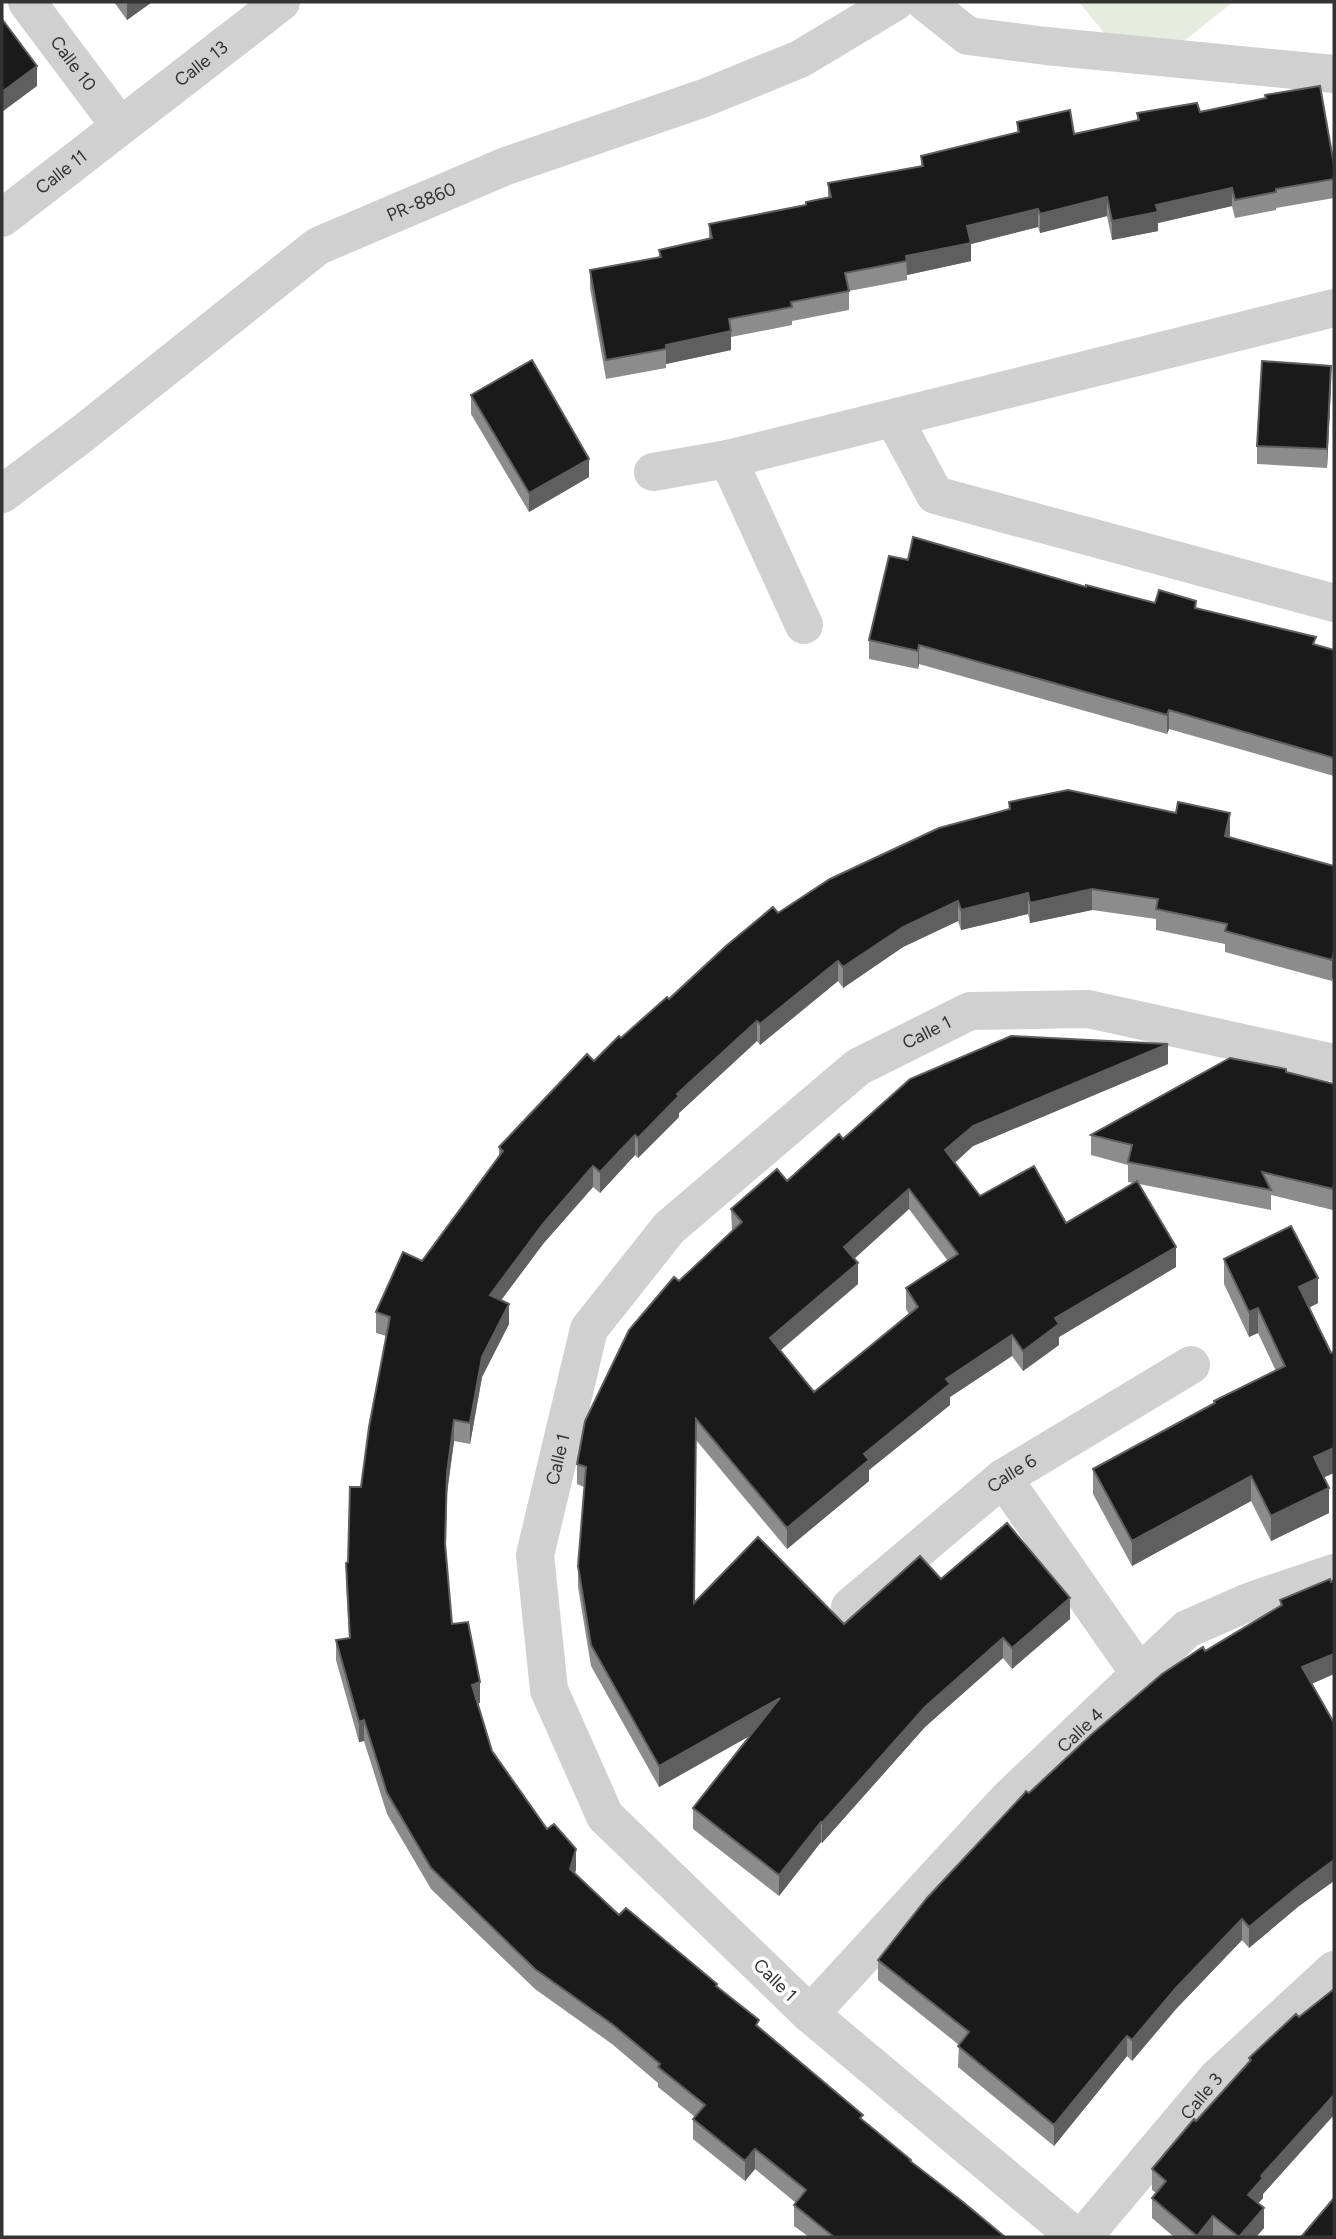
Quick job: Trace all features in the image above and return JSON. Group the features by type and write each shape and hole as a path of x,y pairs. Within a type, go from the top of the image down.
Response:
{"street":[{"name":"Calle 10","path":"27,2 120,126"},
{"name":"Calle 13","path":"120,126 281,2"},
{"name":"PR-8860","path":"2,494 82,434 318,246 506,166 704,98 788,64 895,2"},
{"path":"925,2 968,36 1334,74"},
{"name":"Calle 11","path":"2,218 120,126"},
{"path":"653,472 728,459 1334,308"},
{"path":"894,419 935,495 1334,603"},
{"path":"728,459 804,625"},
{"name":"Calle 1","path":"1076,2237 810,2014 605,1816 549,1690 534,1555 589,1329 669,1227 858,1067 970,1012 1088,1009 1334,1063"},
{"name":"Calle 6","path":"850,1607 1003,1478 1191,1366"},
{"path":"1003,1478 1139,1673"},
{"name":"Calle 4","path":"810,2014 1007,1800 1187,1629 1251,1601 1334,1573"},
{"name":"Calle 3","path":"1083,2237 1217,2078 1334,1970"}],"shaded area":[{"path":"1079,2 1233,2 1164,57 1123,56"}],"building":[{"path":"2,19 37,66 2,92"},
{"path":"1320,86 1334,179 1276,189 1276,192 1235,200 1232,188 1156,205 1158,212 1112,221 1107,197 1040,214 1038,209 967,226 971,243 906,256 907,261 845,273 849,291 791,302 792,307 729,319 731,331 666,345 666,349 606,360 590,270 661,257 659,250 712,238 709,224 806,205 806,202 831,197 828,183 923,166 921,156 1019,132 1017,122 1070,110 1074,134 1139,120 1137,113 1197,103 1200,112 1266,98 1265,95"},
{"path":"532,360 589,459 529,493 471,395"},
{"path":"1262,361 1331,366 1327,449 1257,446"},
{"path":"913,537 1086,587 1155,603 1159,590 1196,601 1195,608 1316,637 1313,644 1334,650 1334,758 1169,710 1167,715 919,645 918,651 869,640 889,556 908,560"},
{"path":"1068,790 1176,813 1178,802 1230,813 1225,836 1334,866 1332,960 1225,931 1227,924 1156,909 1158,899 1092,889 1030,903 1028,893 961,910 958,901 903,927 843,967 838,961 760,1024 757,1021 677,1094 679,1096 638,1138 635,1135 600,1172 593,1166 543,1224 490,1295 509,1304 482,1357 470,1423 454,1420 447,1473 445,1543 452,1624 468,1622 480,1682 472,1685 492,1751 547,1829 554,1824 576,1849 570,1869 619,1915 626,1908 717,1984 716,1986 759,2020 756,2025 863,2115 860,2118 1005,2237 834,2237 794,2205 806,2190 755,2149 745,2161 693,2119 705,2105 658,2067 660,2064 612,2024 535,1969 431,1868 387,1793 364,1720 359,1722 336,1640 350,1638 346,1563 350,1487 361,1487 369,1427 390,1317 376,1312 403,1252 422,1261 503,1151 499,1147 587,1054 594,1061 619,1036 621,1038 667,997 669,999 773,907 778,913 830,879 939,828 1010,809 1009,802"},
{"path":"1011,1036 1168,1044 973,1126 945,1150 980,1196 1034,1166 1066,1223 1137,1181 1176,1247 1055,1318 1059,1324 1023,1351 1012,1335 946,1379 950,1384 864,1454 869,1460 787,1528 696,1419 694,1603 758,1537 844,1624 920,1556 941,1579 1007,1523 1070,1598 1012,1648 1003,1638 925,1707 821,1822 779,1875 693,1808 780,1698 659,1766 591,1645 578,1566 586,1467 577,1464 585,1421 629,1330 674,1277 679,1281 742,1222 731,1209 777,1169 787,1181 839,1134 843,1139 910,1079","holes":["909,1189 958,1254 906,1288 918,1307 814,1392 770,1338 858,1263 844,1247"]},
{"path":"1230,1058 1286,1069 1286,1072 1334,1084 1333,1189 1262,1172 1271,1190 1128,1162 1132,1145 1091,1135"},
{"path":"1291,1226 1318,1278 1299,1287 1331,1353 1334,1352 1334,1448 1314,1457 1329,1488 1271,1516 1251,1476 1132,1541 1093,1469 1215,1403 1214,1401 1285,1366 1258,1308 1249,1312 1224,1259"},
{"path":"1330,1579 1331,1582 1334,1580 1334,1654 1302,1667 1334,1723 1334,1860 1249,1927 1242,1919 1176,1988 1132,2040 1127,2036 1054,2125 958,2046 969,2032 878,1960 927,1898 1026,1791 1029,1793 1162,1674 1203,1647 1205,1651 1282,1605 1280,1600"},
{"path":"1334,1989 1334,2095 1261,2176 1263,2178 1248,2195 1264,2208 1239,2237 1213,2216 1197,2236 1152,2198 1166,2181 1152,2169 1194,2119 1196,2121 1251,2060 1249,2058 1296,2014 1299,2017"},
{"path":"1334,2198 1334,2237 1301,2237"}]}
